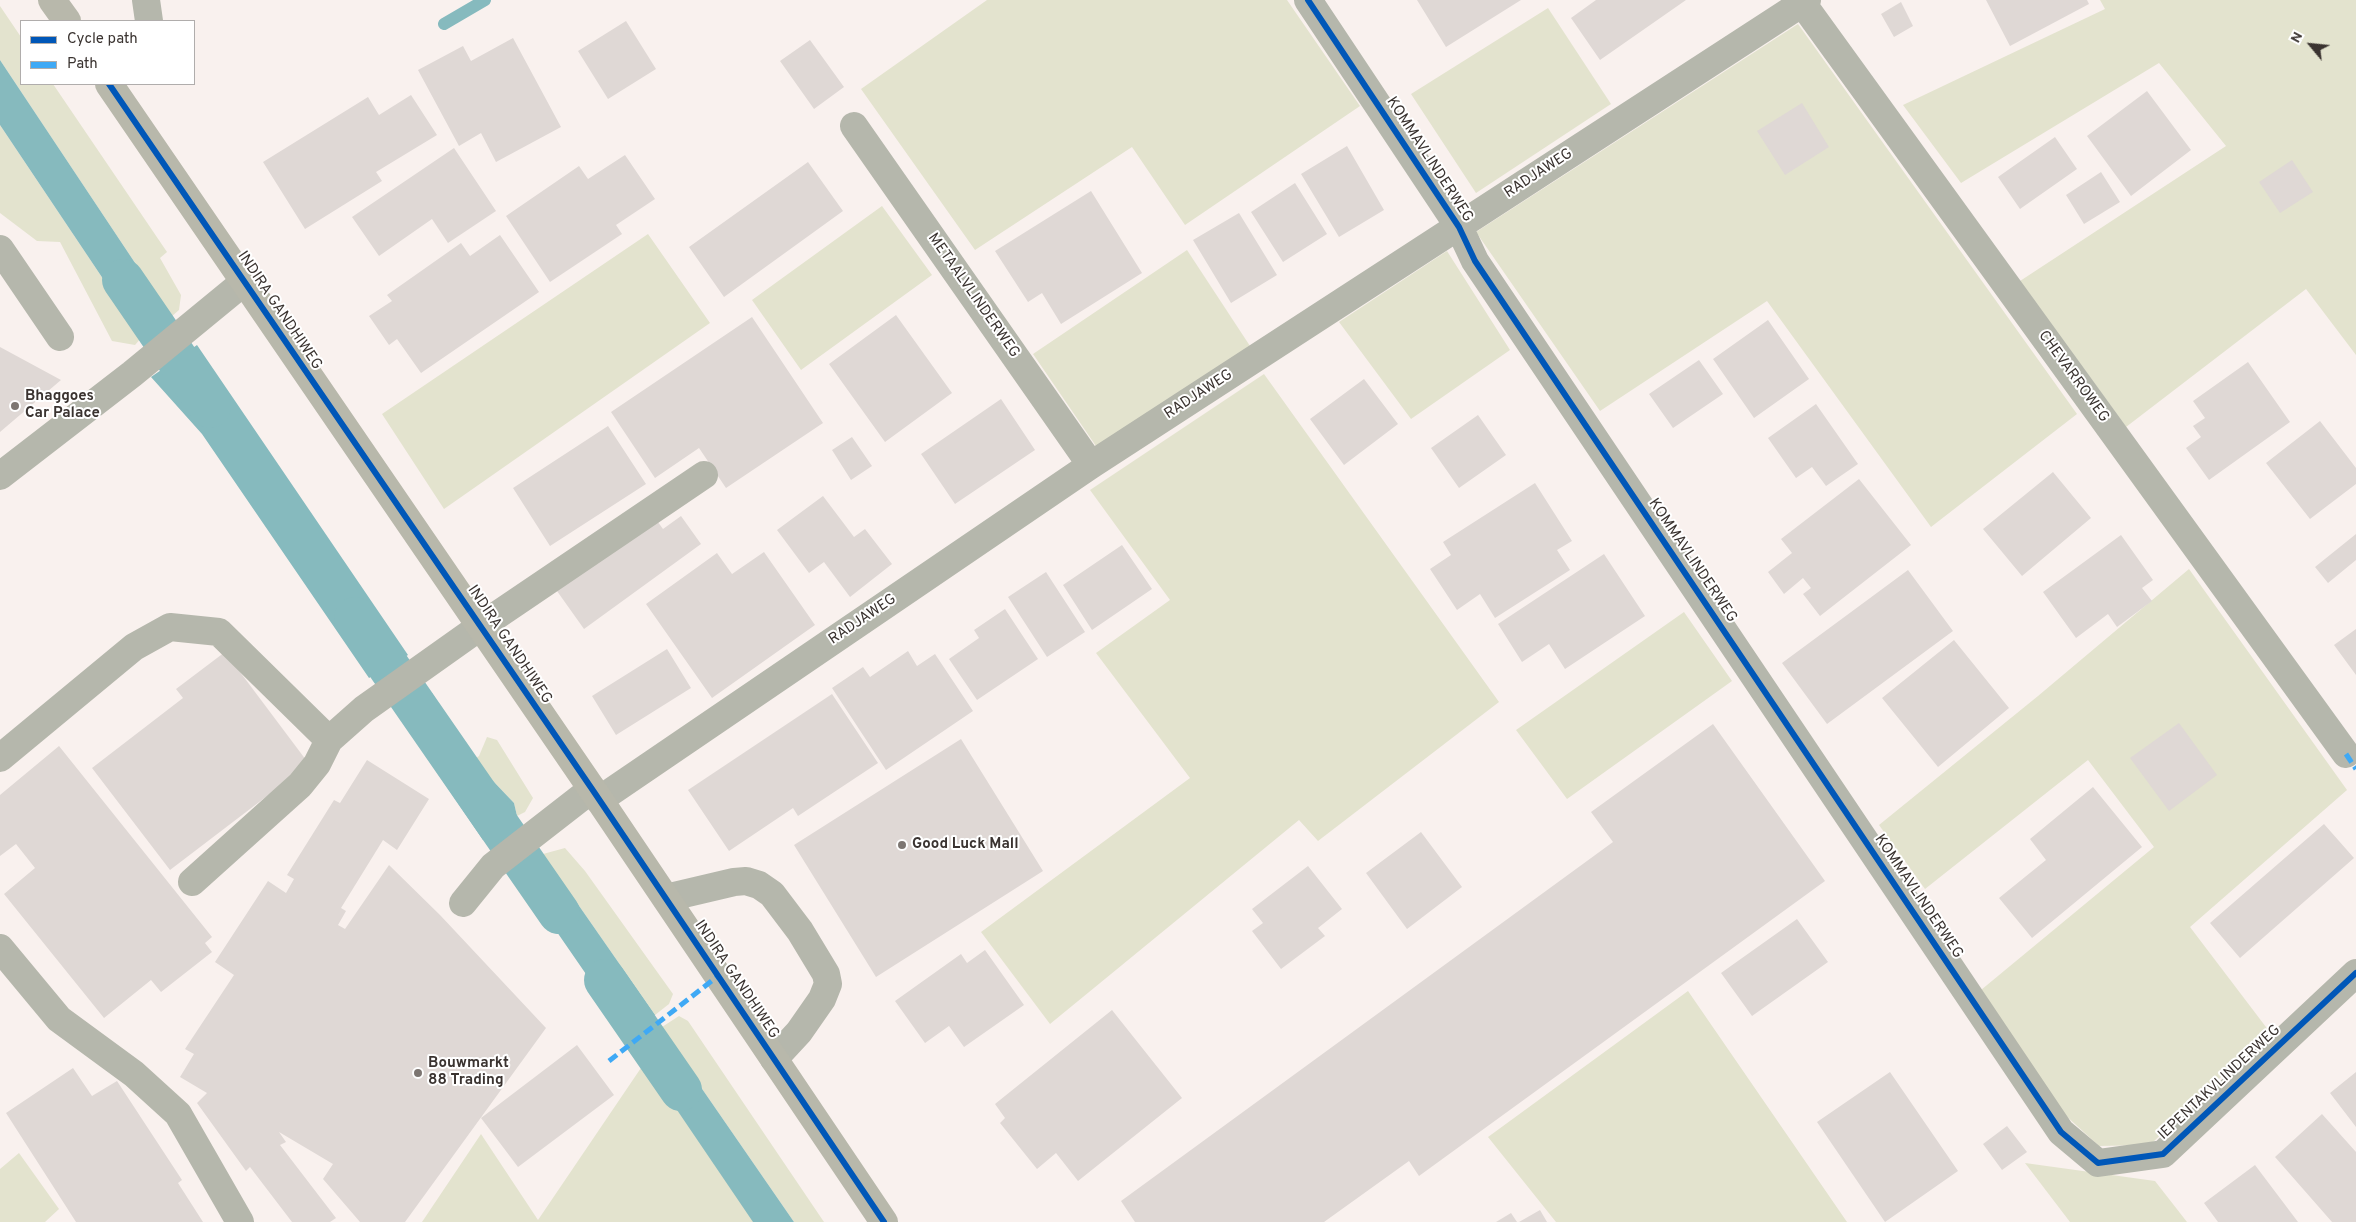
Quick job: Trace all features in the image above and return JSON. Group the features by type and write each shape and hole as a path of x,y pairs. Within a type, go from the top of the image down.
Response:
{"main road":[{"path":"52,0 65,20"},
{"name":"INDIRA GANDHIWEG","path":"117,88 244,282 596,794 884,1222"}],"street":[{"name":"KOMMAVLINDERWEG","path":"1308,0 1459,227 1476,261 2061,1132"},
{"name":"RADJAWEG","path":"463,903 493,866 536,831 596,794 1091,465 1459,227 1803,1"},
{"name":"CHEVARROWEG","path":"1803,1 2346,754"},
{"name":"METAALVLINDERWEG","path":"854,126 1091,465"},
{"path":"0,249 60,337"},
{"path":"0,476 132,374 244,282"},
{"path":"192,882 300,785 317,764 330,740 364,710 428,666 481,626 704,475"},
{"path":"0,758 134,646 170,627 219,632 330,740"},
{"path":"666,898 734,882 759,884 772,894 800,930 826,974 828,984 822,999 799,1032 774,1059"},
{"path":"0,948 59,1019 134,1074 178,1114 240,1222"},
{"name":"IEPENTAKVLINDERWEG","path":"2061,1132 2098,1163 2163,1154 2356,973"}],"green space":[{"path":"987,0 1287,0 1360,106 1185,225 1132,147 975,250 861,89"},
{"path":"2100,0 2356,0 2356,355 2306,289 2126,427 2020,281 2226,146 2159,63 1961,183 1903,105 2105,9"},
{"path":"0,6 20,36 20,85 54,85 167,252 160,258 181,295 179,310 171,317 0,60"},
{"path":"1548,8 1611,104 1476,193 1411,94"},
{"path":"1798,24 2077,414 1931,527 1767,301 1600,411 1476,232"},
{"path":"0,125 142,337 135,345 112,341 60,242 37,241 0,213"},
{"path":"882,206 932,275 801,370 752,300"},
{"path":"648,234 710,323 444,509 382,414"},
{"path":"1187,250 1250,346 1096,446 1033,354"},
{"path":"1447,251 1510,350 1411,419 1339,322"},
{"path":"1264,374 1499,702 1318,841 1299,820 1050,1024 981,932 1190,778 1096,653 1170,600 1090,490"},
{"path":"2189,569 2347,790 2190,927 2269,1031 2150,1145 2099,1146 2063,1113 1981,990 2154,847 2088,760 1925,889 1879,825 2038,696"},
{"path":"1684,612 1732,681 1567,799 1516,730"},
{"path":"487,737 497,740 533,798 525,812 517,816 514,803 473,760 479,756"},
{"path":"565,848 585,871 673,994 669,1004 655,1015 543,854"},
{"path":"1688,991 1847,1222 1556,1222 1488,1137"},
{"path":"679,1016 688,1021 824,1222 794,1222 669,1041 660,1033 662,1027"},
{"path":"645,1062 754,1222 422,1222 481,1134 538,1220"},
{"path":"19,1153 59,1209 45,1222 0,1222 0,1169"},
{"path":"2025,1163 2155,1181 2187,1222 2070,1222"}],"water":[{"path":"0,60 171,317 142,337 0,125"},
{"path":"197,345 408,655 369,678 202,434 151,377"},
{"path":"432,693 473,760 514,803 517,816 483,840 398,715"},
{"path":"543,854 655,1015 628,1035 519,877 520,869"},
{"path":"660,1033 669,1041 794,1222 753,1222 637,1051"}],"building":[{"path":"1417,0 1521,0 1446,47"},
{"path":"1596,0 1686,0 1600,60 1571,18"},
{"path":"1986,0 2087,0 2089,4 2010,46"},
{"path":"1901,2 1913,26 1894,37 1881,14"},
{"path":"626,21 656,69 608,99 578,51"},
{"path":"513,38 561,127 496,162 481,133 459,146 418,70 463,46 471,61"},
{"path":"810,40 844,87 814,109 780,61"},
{"path":"2147,91 2191,150 2131,196 2087,136"},
{"path":"411,95 437,135 376,172 382,181 305,229 263,162 368,97 379,115"},
{"path":"1802,103 1829,147 1785,175 1757,131"},
{"path":"2055,137 2077,169 2020,209 1998,177"},
{"path":"1347,146 1384,210 1339,237 1301,174"},
{"path":"454,148 496,211 448,243 432,219 379,256 352,217"},
{"path":"625,155 655,199 616,225 622,234 550,282 506,216 579,166 588,179"},
{"path":"2292,160 2313,192 2280,213 2259,182"},
{"path":"808,162 843,211 724,297 689,247"},
{"path":"2101,172 2120,202 2084,224 2066,195"},
{"path":"1295,183 1327,234 1283,262 1251,212"},
{"path":"1091,191 1142,273 1061,324 1042,293 1028,302 995,251"},
{"path":"1239,213 1277,275 1231,303 1193,240"},
{"path":"500,235 539,292 421,373 397,339 389,345 369,316 392,301 387,295 461,243 470,256"},
{"path":"896,315 952,393 885,442 829,364"},
{"path":"752,317 823,423 726,488 699,448 655,478 611,412"},
{"path":"1768,320 1809,379 1754,418 1713,359"},
{"name":"Bhaggoes Car Palace","path":"0,347 61,380 0,432"},
{"path":"1699,360 1723,394 1673,428 1649,394"},
{"path":"2248,362 2290,422 2209,480 2186,448 2201,437 2193,426 2205,418 2193,401"},
{"path":"1364,379 1398,424 1344,465 1310,419"},
{"path":"1001,399 1035,450 955,504 921,454"},
{"path":"1816,404 1858,464 1826,486 1812,467 1796,478 1768,438"},
{"path":"1478,415 1506,455 1459,488 1431,448"},
{"path":"2320,421 2356,468 2356,484 2310,519 2266,463"},
{"path":"608,426 646,484 550,546 513,488"},
{"path":"852,437 872,466 851,480 832,450"},
{"path":"2053,472 2091,518 2022,576 1983,529"},
{"path":"1859,479 1911,545 1820,616 1803,594 1811,588 1803,578 1784,594 1768,572 1792,553 1781,539"},
{"path":"1535,483 1572,541 1557,550 1570,570 1495,618 1480,594 1457,610 1430,569 1451,555 1443,542"},
{"path":"823,496 854,537 865,529 892,564 850,597 824,562 809,573 777,530"},
{"path":"681,516 701,544 584,629 552,584 655,518 663,529"},
{"path":"2356,534 2356,560 2328,583 2315,567"},
{"path":"2121,535 2153,580 2142,588 2152,601 2117,627 2108,614 2076,638 2043,592"},
{"path":"1122,545 1152,589 1092,630 1063,585"},
{"path":"764,552 815,625 712,698 646,604 717,553 732,574"},
{"path":"1604,554 1645,616 1565,669 1549,644 1522,662 1498,624"},
{"path":"1908,570 1953,631 1827,724 1782,663"},
{"path":"1046,572 1085,632 1047,657 1008,597"},
{"path":"1005,609 1038,659 977,700 949,659 979,638 974,630"},
{"path":"2356,629 2356,675 2334,645"},
{"path":"1954,640 2009,708 1938,767 1882,698"},
{"path":"667,649 691,688 616,735 592,696"},
{"path":"908,651 917,666 935,654 973,711 886,770 832,688 863,667 870,677"},
{"path":"225,652 309,764 170,870 92,768 183,698 176,689"},
{"path":"832,694 878,763 798,816 793,808 729,851 688,790"},
{"path":"2179,723 2217,775 2169,811 2130,758"},
{"path":"1713,724 1825,881 1419,1176 1409,1161 1324,1222 1135,1222 1121,1201 1613,842 1591,812"},
{"path":"961,739 1043,871 876,977 794,845"},
{"path":"59,746 212,937 205,943 212,952 161,992 151,980 104,1018 4,894 35,868 16,844 0,856 0,795"},
{"path":"367,760 429,799 397,850 383,840 341,908 346,911 338,925 345,929 389,865 440,915 546,1028 405,1222 360,1222 323,1179 333,1164 279,1132 286,1142 280,1145 336,1218 330,1222 292,1222 250,1167 246,1171 197,1103 207,1093 180,1077 194,1054 185,1049 234,975 215,962 268,881 286,893 294,879 287,875 334,800 340,803"},
{"path":"2093,787 2142,847 2032,938 1999,898 2046,860 2030,839"},
{"path":"2324,824 2354,858 2240,958 2210,923"},
{"path":"1421,832 1462,887 1407,929 1366,873"},
{"path":"1308,866 1342,909 1318,928 1325,936 1281,969 1252,931 1263,923 1252,909"},
{"path":"1797,919 1828,962 1752,1016 1721,973"},
{"path":"985,950 1024,1005 964,1047 949,1026 925,1043 895,1001 961,954 967,963"},
{"path":"1112,1010 1182,1098 1078,1181 1056,1153 1037,1169 1000,1123 1005,1118 995,1104"},
{"path":"577,1045 614,1095 518,1167 481,1118"},
{"path":"73,1068 92,1096 117,1081 182,1180 178,1183 203,1222 76,1222 6,1113"},
{"path":"1890,1072 1958,1171 1885,1222 1817,1122"},
{"path":"2356,1072 2356,1127 2330,1093"},
{"path":"2322,1114 2356,1152 2356,1222 2332,1222 2275,1157"},
{"path":"2007,1126 2027,1152 2002,1170 1983,1144"},
{"path":"2255,1165 2298,1222 2218,1222 2204,1203"},
{"path":"1540,1210 1547,1222 1519,1222"},
{"path":"1511,1213 1517,1222 1496,1222"}],"waterway":[{"path":"444,24 485,0"},
{"path":"123,280 210,407"},
{"path":"355,618 559,913"},
{"path":"605,980 681,1090"}],"marked path":[{"path":"2346,754 2356,769"},
{"path":"609,1061 718,976"}],"cycle path":[{"path":"1308,0 1459,227 1475,261 2061,1132 2098,1163 2163,1154 2356,973"},
{"path":"110,85 592,789 884,1222"}],"place":[{"name":"Bhaggoes Car Palace","path":"15,406"},
{"name":"Good Luck Mall","path":"902,845"},
{"name":"Bouwmarkt 88 Trading","path":"418,1073"}]}
